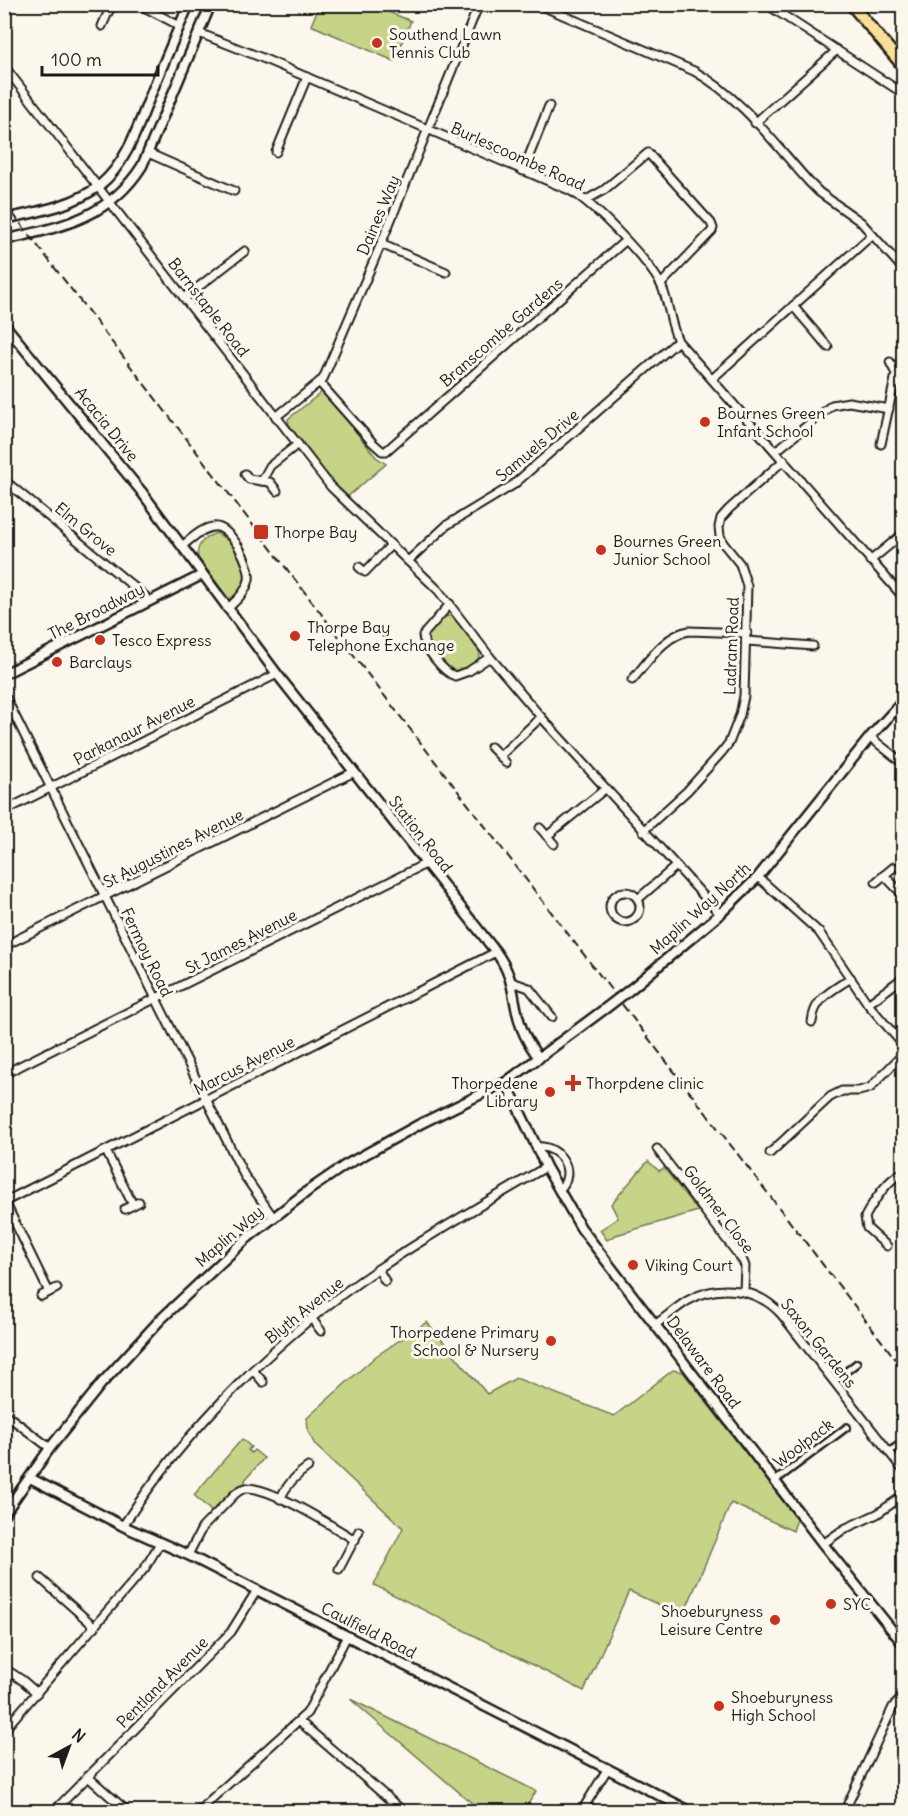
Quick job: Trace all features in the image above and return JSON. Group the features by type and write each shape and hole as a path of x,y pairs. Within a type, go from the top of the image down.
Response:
{"main road":[{"path":"851,4 903,67"}],"street":[{"path":"102,26 112,4"},
{"path":"138,4 180,26"},
{"path":"4,219 37,212 77,199 99,186 116,168 129,146 189,4"},
{"path":"4,240 80,220 111,203 132,181 148,153 211,4"},
{"name":"Daines Way","path":"276,417 325,375 479,4"},
{"path":"537,4 694,71 721,87 809,182 819,192 856,218 903,270"},
{"path":"766,4 903,94"},
{"name":"Burlescoombe Road","path":"199,33 569,190 586,200 655,275 661,285 673,330 678,340 903,598"},
{"path":"755,123 837,50"},
{"name":"Barnstaple Road","path":"4,66 335,492 450,604 490,657 541,717 720,914"},
{"path":"276,152 307,77"},
{"path":"523,171 549,106"},
{"path":"148,153 234,190"},
{"path":"586,200 604,190 648,153 711,223 712,231 661,285"},
{"path":"712,379 872,236"},
{"name":"Branscombe Gardens","path":"319,382 377,448 386,451 625,241"},
{"path":"381,244 446,272"},
{"path":"184,298 245,251"},
{"path":"793,306 828,347"},
{"name":"Acacia Drive","path":"4,324 114,456 302,708"},
{"name":"Samuels Drive","path":"408,561 453,521 513,485 678,340"},
{"path":"881,444 895,381 895,369 890,362"},
{"path":"895,381 903,387"},
{"path":"776,451 836,403 849,402 889,409"},
{"path":"262,481 270,466 298,444"},
{"name":"Ladram Road","path":"643,831 687,791 729,743 744,696 748,598 745,575 740,564 723,543 719,527 721,518 729,508 784,460"},
{"path":"245,474 249,479 270,482 277,491"},
{"name":"Elm Grove","path":"4,480 137,589 148,602"},
{"path":"182,546 204,530 219,526 242,551 247,560 250,578 241,597 227,609"},
{"path":"870,561 903,533"},
{"path":"371,578 362,569 391,545"},
{"name":"The Broadway","path":"4,675 202,575"},
{"path":"450,604 423,635 423,642 430,652 447,673 455,676 469,671 490,657"},
{"path":"632,680 666,641 681,632 747,637 813,646"},
{"name":"Parkanaur Avenue","path":"4,811 277,674"},
{"path":"4,675 4,681"},
{"name":"Fermoy Road","path":"4,694 244,1175 273,1217"},
{"name":"Maplin Way North","path":"539,1058 632,988 720,914 758,878 870,737 903,700"},
{"name":"Station Road","path":"302,708 503,962 512,982 522,1030 539,1058"},
{"path":"500,756 541,717"},
{"path":"870,737 903,764"},
{"path":"491,747 506,763"},
{"name":"St Augustines Avenue","path":"4,946 354,772"},
{"path":"547,836 604,789"},
{"path":"540,828 554,844"},
{"name":"St James Avenue","path":"4,1074 425,864"},
{"path":"638,899 675,867"},
{"path":"876,882 894,867"},
{"path":"884,875 903,896"},
{"path":"758,878 819,932 868,1004 903,1046"},
{"path":"627,892 638,899 640,909 631,921 621,921 612,916 610,903 615,895 627,892"},
{"name":"Marcus Avenue","path":"5,1202 496,952"},
{"path":"868,1004 903,977"},
{"path":"812,1022 813,1011 821,999 851,978"},
{"path":"512,982 529,988 552,1017"},
{"path":"770,1153 830,1096 842,1091 859,1091 870,1088 903,1053"},
{"name":"Maplin Way","path":"4,1514 50,1448 102,1383 159,1320 221,1261 273,1217 344,1166 420,1124 506,1082 539,1058"},
{"name":"Delaware Road","path":"506,1082 536,1148 581,1228 903,1645"},
{"path":"536,1148 549,1147 559,1154 567,1169 564,1186 559,1190"},
{"name":"Goldmer Close","path":"657,1149 743,1261 745,1266 744,1291"},
{"path":"106,1151 136,1203 124,1209"},
{"path":"659,1165 666,1160"},
{"name":"Blyth Avenue","path":"123,1526 185,1443 253,1370 312,1319 378,1269 546,1167"},
{"path":"887,1246 867,1228 865,1217 890,1180 897,1174 903,1173"},
{"path":"5,1202 53,1290 41,1296"},
{"path":"378,1269 386,1281"},
{"name":"Saxon Gardens","path":"656,1324 698,1296 722,1290 744,1291 757,1295 776,1308 903,1471"},
{"path":"312,1319 321,1331"},
{"path":"834,1381 857,1363"},
{"path":"253,1370 263,1382"},
{"path":"4,1413 50,1448"},
{"name":"Woolpack","path":"775,1481 847,1427"},
{"path":"889,1452 903,1441"},
{"path":"280,1499 297,1471 308,1467"},
{"name":"Caulfield Road","path":"30,1478 123,1526 188,1555 692,1812"},
{"path":"188,1555 202,1528 241,1490 254,1489 280,1499 355,1540"},
{"path":"823,1544 844,1529 877,1514 903,1495"},
{"path":"339,1569 359,1531"},
{"path":"4,1731 145,1568 160,1543"},
{"path":"40,1578 95,1627"},
{"name":"Pentland Avenue","path":"53,1812 231,1632 257,1590"},
{"path":"197,1812 307,1713 347,1636"},
{"path":"4,1668 37,1694"},
{"path":"844,1812 893,1707 903,1696"},
{"path":"299,1721 404,1812"},
{"path":"581,1812 608,1768"},
{"path":"87,1776 128,1812"}],"green space":[{"name":"Southend Lawn Tennis Club","path":"320,4 371,5 411,21 394,61 311,25"},
{"path":"323,391 376,457 386,464 346,498 289,425 288,419"},
{"path":"216,533 234,546 246,567 246,584 231,602 198,558 199,545"},
{"path":"453,616 457,620 480,653 477,662 461,672 452,672 426,642 433,626 440,619"},
{"path":"648,1161 659,1171 664,1168 698,1211 616,1235 607,1240 600,1230 618,1218 611,1204"},
{"path":"427,1322 487,1394 516,1378 614,1416 673,1370 683,1372 797,1519 793,1531 731,1503 683,1616 629,1591 584,1691 374,1585 403,1528 315,1445 308,1431 307,1418 376,1356"},
{"path":"242,1439 251,1447 248,1450 251,1453 254,1450 264,1458 245,1480 246,1485 236,1489 212,1512 194,1495"},
{"path":"350,1699 536,1791 524,1811 481,1811"}],"railway":[{"path":"4,202 904,1370"}],"place":[{"name":"Southend Lawn Tennis Club","path":"377,43"},
{"name":"Bournes Green Infant School","path":"705,422"},
{"name":"Thorpe Bay","path":"261,532"},
{"name":"Bournes Green Junior School","path":"601,550"},
{"name":"Thorpe Bay Telephone Exchange","path":"295,636"},
{"name":"Tesco Express","path":"100,640"},
{"name":"Barclays","path":"57,662"},
{"name":"Thorpdene clinic","path":"573,1083"},
{"name":"Thorpedene Library","path":"550,1092"},
{"name":"Viking Court","path":"633,1265"},
{"name":"Thorpedene Primary School & Nursery","path":"551,1341"},
{"name":"SYC","path":"831,1604"},
{"name":"Shoeburyness Leisure Centre","path":"775,1620"},
{"name":"Shoeburyness High School","path":"719,1706"}]}
